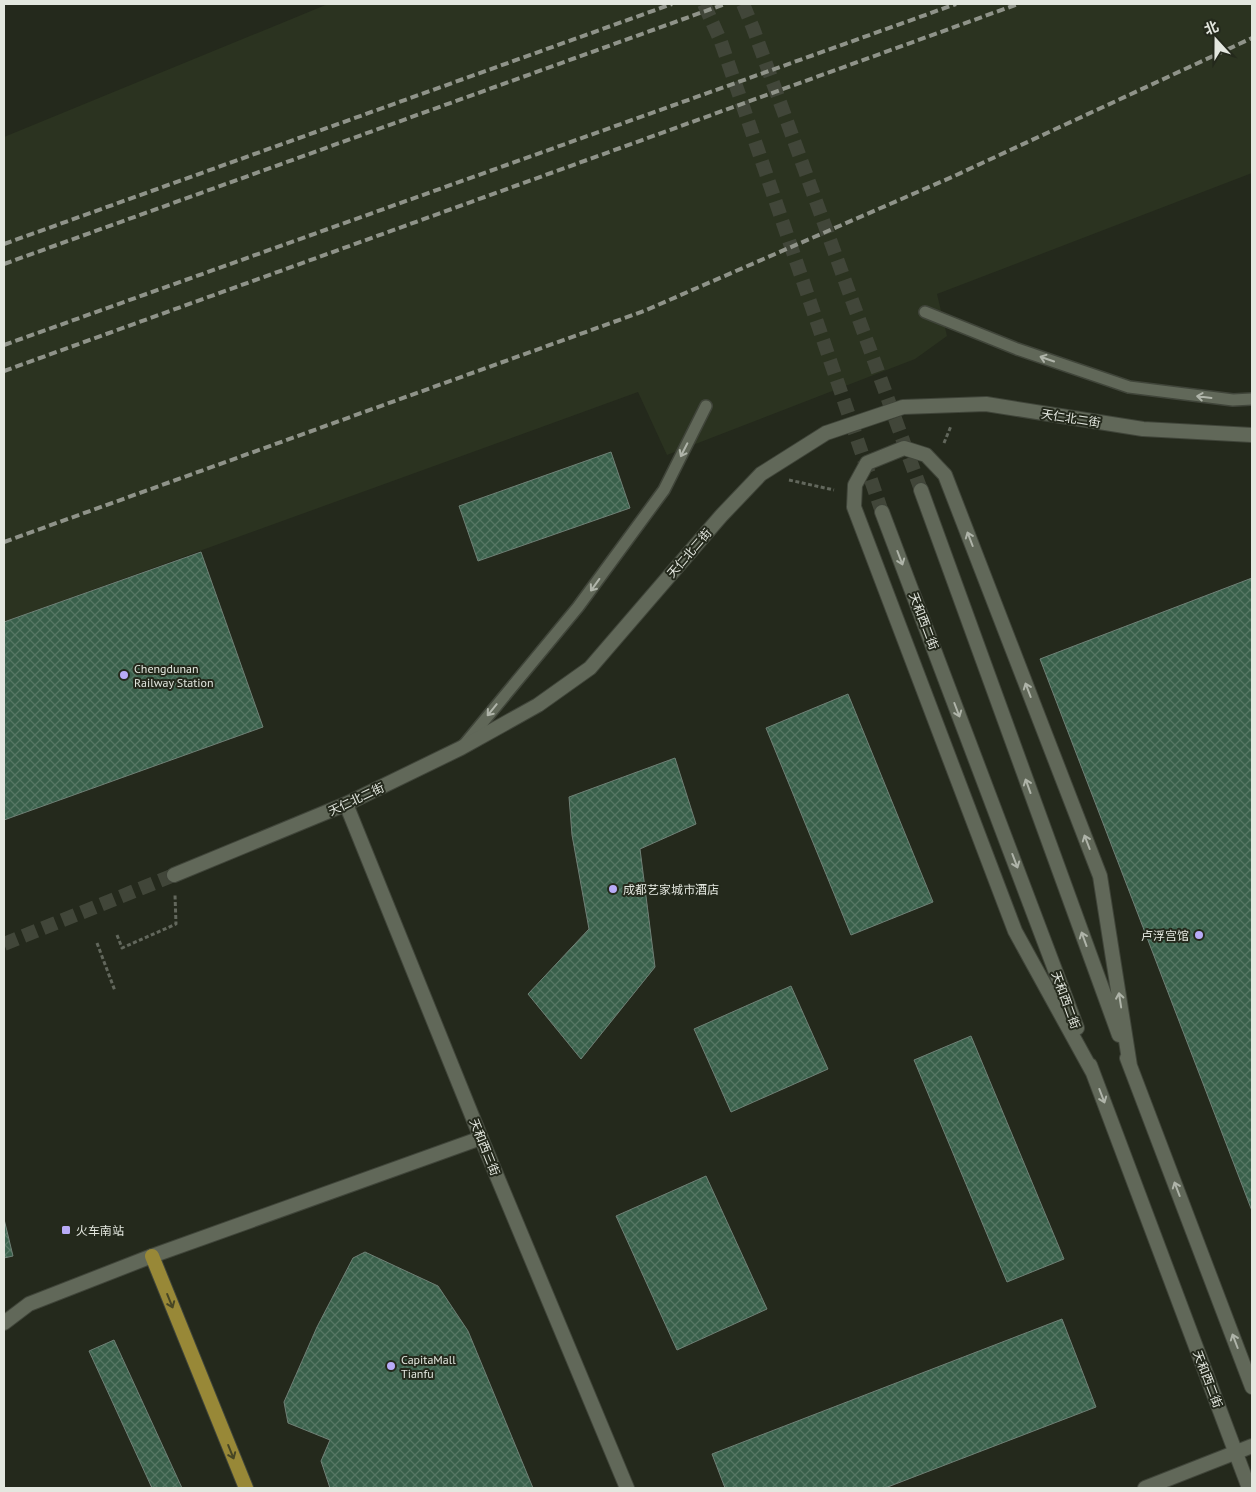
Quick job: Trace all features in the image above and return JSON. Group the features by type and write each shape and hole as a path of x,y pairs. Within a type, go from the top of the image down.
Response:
{"main road":[{"path":"152,1256 246,1488"}],"street":[{"name":"天仁北二街","path":"174,874 346,804 461,748 538,705 590,668 721,516 761,474 826,433 903,407 986,404 1143,430 1252,435"},
{"path":"1093,1072 1015,931 854,507 856,484 867,463 904,448 926,455 945,475 1100,876 1130,1066"},
{"path":"921,490 1130,1066 1252,1387"},
{"name":"天和西二街","path":"882,512 1249,1488"},
{"name":"天和西三街","path":"346,804 481,1138 627,1488"},
{"path":"4,1323 29,1304 152,1256 481,1138"},
{"path":"1144,1488 1252,1446"}],"lane":[{"path":"925,312 1017,349 1129,387 1233,400 1252,399"},
{"path":"461,748 578,607 664,490 706,406"}],"path":[{"path":"935,464 959,405"},
{"path":"761,474 854,495"},
{"path":"117,935 122,948 176,924 174,874"},
{"path":"97,943 115,991"}],"shaded area":[{"path":"328,4 1252,4 1252,173 937,294 947,336 915,359 667,455 638,392 4,622 4,137"}],"building":[{"path":"611,452 630,508 478,561 459,506"},
{"name":"Chengdunan Railway Station","path":"201,552 263,727 4,820 4,622"},
{"name":"卢浮宫馆","path":"1252,578 1252,1211 1040,659"},
{"path":"848,694 933,902 851,935 766,728"},
{"name":"成都艺家城市酒店","path":"675,758 696,824 640,849 655,967 581,1059 528,994 589,929 572,835 569,797"},
{"path":"791,986 828,1069 731,1112 694,1029"},
{"path":"971,1036 1064,1259 1007,1282 914,1060"},
{"path":"706,1176 767,1309 677,1350 616,1216"},
{"path":"4,1219 13,1256 4,1258"},
{"name":"CapitaMall Tianfu","path":"365,1252 438,1286 468,1331 533,1488 330,1488 321,1461 330,1440 288,1423 284,1402 317,1327 353,1258"},
{"path":"1062,1319 1096,1407 885,1488 725,1488 712,1454"},
{"path":"114,1340 182,1488 152,1488 89,1351"}],"tunnel":[{"path":"704,4 721,42 882,512"},
{"path":"743,4 921,490"},
{"path":"4,944 174,875"}],"railway":[{"path":"4,244 672,4"},
{"path":"4,264 725,4"},
{"path":"4,345 956,4"},
{"path":"4,371 1018,4"},
{"path":"4,542 644,311 952,177 1252,38"}],"place":[{"name":"Chengdunan Railway Station","path":"124,675"},
{"name":"成都艺家城市酒店","path":"613,889"},
{"name":"卢浮宫馆","path":"1199,935"},
{"name":"火车南站","path":"66,1230"},
{"name":"CapitaMall Tianfu","path":"391,1366"}]}
